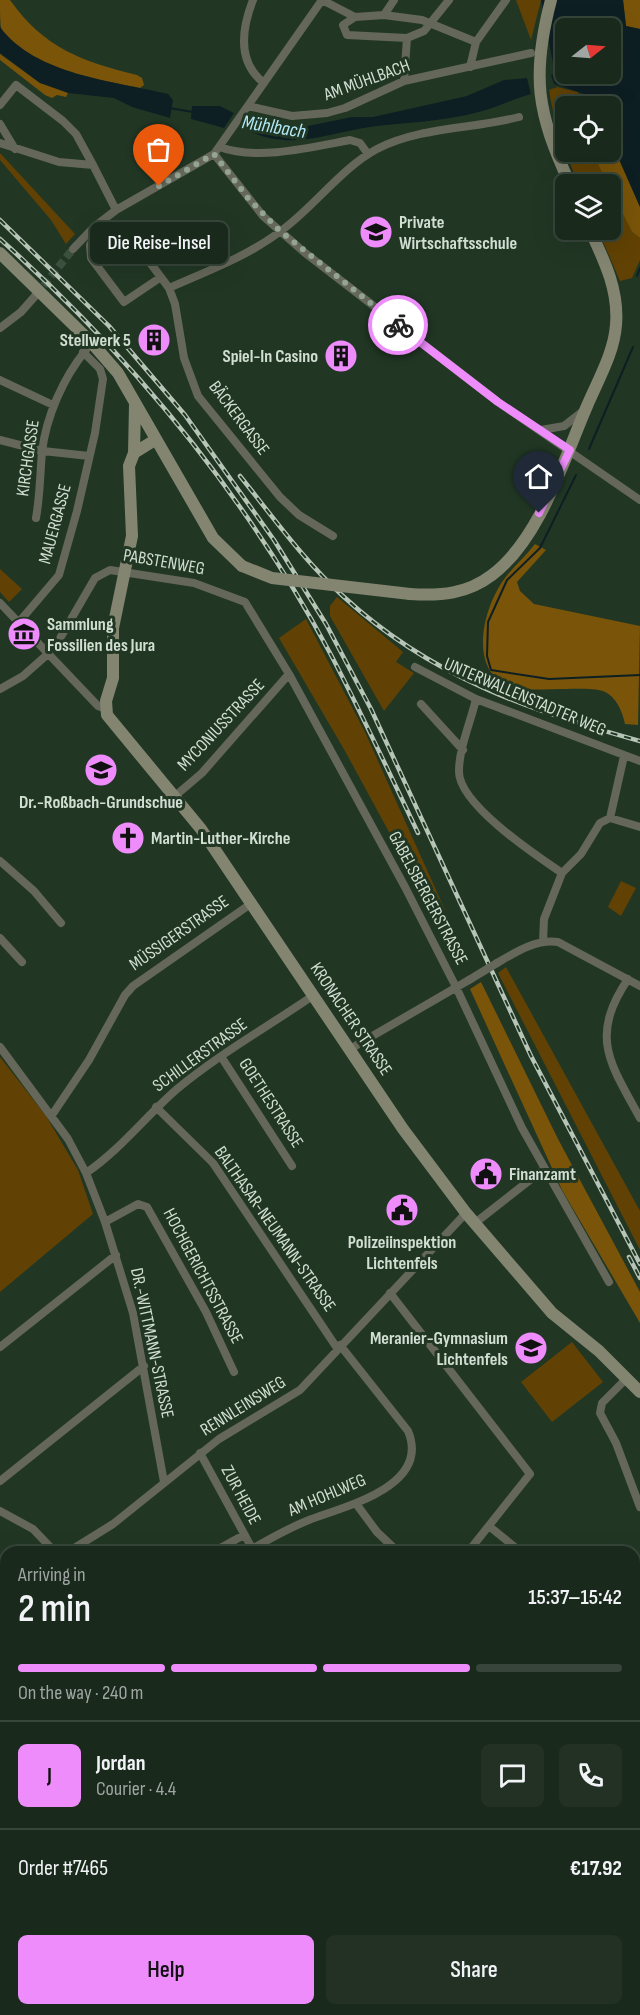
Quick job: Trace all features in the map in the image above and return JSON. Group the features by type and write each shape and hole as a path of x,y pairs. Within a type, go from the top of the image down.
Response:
{"street":[{"path":"253,0 244,29 247,63 264,83"},
{"path":"73,249 94,227 117,210 217,150 322,0 355,17"},
{"path":"384,15 394,0"},
{"path":"448,0 432,24 424,32 407,38 347,35 343,25 355,17 384,15 422,20 432,24 476,42"},
{"path":"470,67 476,42 506,0"},
{"path":"551,0 539,50 543,113 551,142 565,174"},
{"path":"404,81 407,38"},
{"name":"AM MÜHLBACH","path":"246,108 292,116 327,113 345,108 404,81 531,53"},
{"path":"0,105 16,85 70,127 117,210"},
{"path":"169,288 243,256 280,231 368,154 408,136 485,126 519,117"},
{"path":"0,124 16,150"},
{"path":"217,150 287,151 350,140 360,143 368,154"},
{"path":"0,143 59,162 93,165"},
{"path":"217,150 248,198 280,231 510,411 541,430 640,500"},
{"path":"94,227 96,233 90,245 91,258 124,302 161,278"},
{"path":"0,253 88,347 118,374 209,532 224,551 242,566 272,578 410,594 454,594 494,574 523,542 570,450 612,346 616,324 615,295 607,267 595,240"},
{"name":"BÄCKERGASSE","path":"148,260 169,288 175,304 184,358 198,396 280,496 299,515 333,536"},
{"path":"0,328 21,312 36,296"},
{"name":"KIRCHGASSE","path":"36,518 41,490 43,451 53,405 88,347"},
{"name":"MAUERGASSE","path":"19,622 59,575 77,511 103,379 88,347"},
{"path":"0,380 53,405"},
{"path":"106,709 113,678 113,627 132,536 128,473 134,453 135,401"},
{"path":"541,430 564,426 586,407"},
{"path":"0,440 43,451 89,456"},
{"path":"134,453 155,440"},
{"name":"PABSTENWEG","path":"58,640 95,578 110,570 194,583 234,596 245,602 253,611 273,647"},
{"name":"KRONACHER STRASSE","path":"0,603 98,706 106,709 109,719 201,829 403,1129 466,1213 552,1313 599,1351 640,1392"},
{"name":"GABELSBERGERSTRASSE","path":"273,647 456,987 544,1169 609,1282"},
{"path":"0,689 23,676 49,653"},
{"name":"UNTERWALLENSTADTER WEG","path":"415,667 476,699 640,761"},
{"name":"MYCONIUSSTRASSE","path":"175,796 210,765 289,674"},
{"path":"476,699 463,750 459,777 480,807 501,830 562,873"},
{"path":"421,704 463,750"},
{"path":"610,818 624,756"},
{"path":"543,942 544,919 562,873 581,854 600,823 610,818 640,827"},
{"path":"0,861 34,891 61,923"},
{"name":"MÜSSIGERSTRASSE","path":"52,1115 71,1090 125,994 133,986 252,903"},
{"path":"0,938 22,962"},
{"path":"350,1049 516,952 543,942 558,942 573,948 640,986"},
{"path":"628,979 608,1013 606,1041 617,1075 640,1118"},
{"name":"SCHILLERSTRASSE","path":"86,1173 99,1164 156,1107 187,1082 314,995"},
{"name":"DR.-WITTMANN-STRASSE","path":"0,1047 52,1115 86,1173 105,1222 116,1255 144,1365 164,1482"},
{"name":"GOETHESTRASSE","path":"222,1058 292,1166"},
{"name":"BALTHASAR-NEUMANN-STRASSE","path":"156,1107 213,1163 338,1346"},
{"path":"475,1223 544,1169"},
{"name":"HOCHGERICHTSSTRASSE","path":"105,1222 138,1204 147,1207 206,1312 234,1372"},
{"name":"RENNLEINSWEG","path":"78,1546 113,1524 200,1453 293,1396 308,1383 338,1346 466,1213"},
{"path":"0,1347 116,1255"},
{"path":"390,1293 528,1470 528,1479 473,1546"},
{"name":"AM HOHLWEG","path":"262,1546 311,1519 357,1505 397,1478 407,1466 414,1446 408,1431 338,1346"},
{"path":"0,1482 144,1365"},
{"path":"627,1378 602,1403 600,1413 616,1443 640,1507"},
{"name":"ZUR HEIDE","path":"200,1453 250,1546"},
{"path":"357,1505 377,1532 392,1546"},
{"path":"0,1511 33,1529 49,1546"},
{"path":"490,1527 514,1546"},
{"path":"224,1546 244,1535"}],"shaded area":[{"path":"0,0 10,0 37,30 66,51 99,65 137,75 142,78 144,85 140,88 84,76 24,52 10,41 1,28"},
{"path":"516,0 541,0 531,40"},
{"path":"623,0 640,0 640,29 626,26"},
{"path":"0,54 40,83 65,90 68,93 66,97 57,95 52,98 45,95 0,60"},
{"path":"557,87 578,92 580,96 555,96 555,118 549,90"},
{"path":"0,153 75,234 66,244 51,220 0,160"},
{"path":"570,162 597,162 604,174 575,174"},
{"path":"597,162 620,162 640,207 640,238 632,232 621,210 621,174 603,174"},
{"path":"621,209 632,232 640,238 640,260 632,278 620,281 602,240 621,240"},
{"path":"535,544 546,550 517,582 520,591 534,604 640,626 638,725 625,724 615,701 603,691 521,689 503,683 492,673 485,659 483,642 490,607 496,591 505,578"},
{"path":"0,569 22,589 9,602 0,592"},
{"path":"337,597 403,652 396,662 414,673 384,711 330,616 330,606"},
{"path":"306,619 365,732 445,910 433,913 345,751 279,638"},
{"path":"621,881 636,888 621,916 608,907"},
{"path":"506,967 640,1211 640,1250 498,973"},
{"path":"481,982 558,1139 640,1292 640,1323 562,1190 470,989"},
{"path":"0,1057 46,1116 78,1170 93,1214 0,1292"},
{"path":"572,1342 603,1382 552,1422 521,1382"}],"water":[{"path":"541,0 623,0 626,26 640,29 640,207 620,162 621,96 590,96 554,84 551,75 555,74"},
{"path":"0,27 15,43 54,66 100,80 168,94 173,100 170,118 132,107 114,98 68,93 40,83 0,53"},
{"path":"527,78 531,94 485,110 452,118 370,127 321,137 290,140 258,135 241,127 249,116 281,125 303,127 352,117 373,117 467,96 504,80"},
{"path":"192,106 220,106 234,113 224,128 191,119"}],"waterway":[{"name":"Mühlbach","path":"169,108 193,112"},
{"path":"637,276 640,268"},
{"path":"589,449 633,347"},
{"path":"576,475 540,548 507,580 488,622 487,656 491,670 549,679 640,675"}],"tunnel":[{"path":"36,295 73,249"}],"railway":[{"path":"0,220 109,326 185,415 274,540 326,624 371,709 531,1056 640,1264"},
{"path":"0,239 49,284 140,380 183,431 262,539 330,653 418,833"},
{"path":"240,476 289,538 329,583 377,625 411,649 446,669 520,703 640,741"},
{"path":"629,1257 640,1278"}],"way so far":[{"path":"159,186 214,154 263,216 304,252 398,325"}],"place":[{"name":"Die Reise-Insel","path":"159,186"},
{"name":"Private Wirtschaftsschule","path":"376,232"},
{"name":"Stellwerk 5","path":"154,340"},
{"name":"Spiel-In Casino","path":"341,356"},
{"name":"Sammlung Fossilien des Jura","path":"24,634"},
{"name":"Dr.-Roßbach-Grundschue","path":"101,770"},
{"name":"Martin-Luther-Kirche","path":"128,838"},
{"name":"Finanzamt","path":"486,1174"},
{"name":"Polizeiinspektion Lichtenfels","path":"402,1210"},
{"name":"Meranier-Gymnasium Lichtenfels","path":"531,1348"}],"route":[{"path":"398,325 510,411 570,450 539,513"}]}
